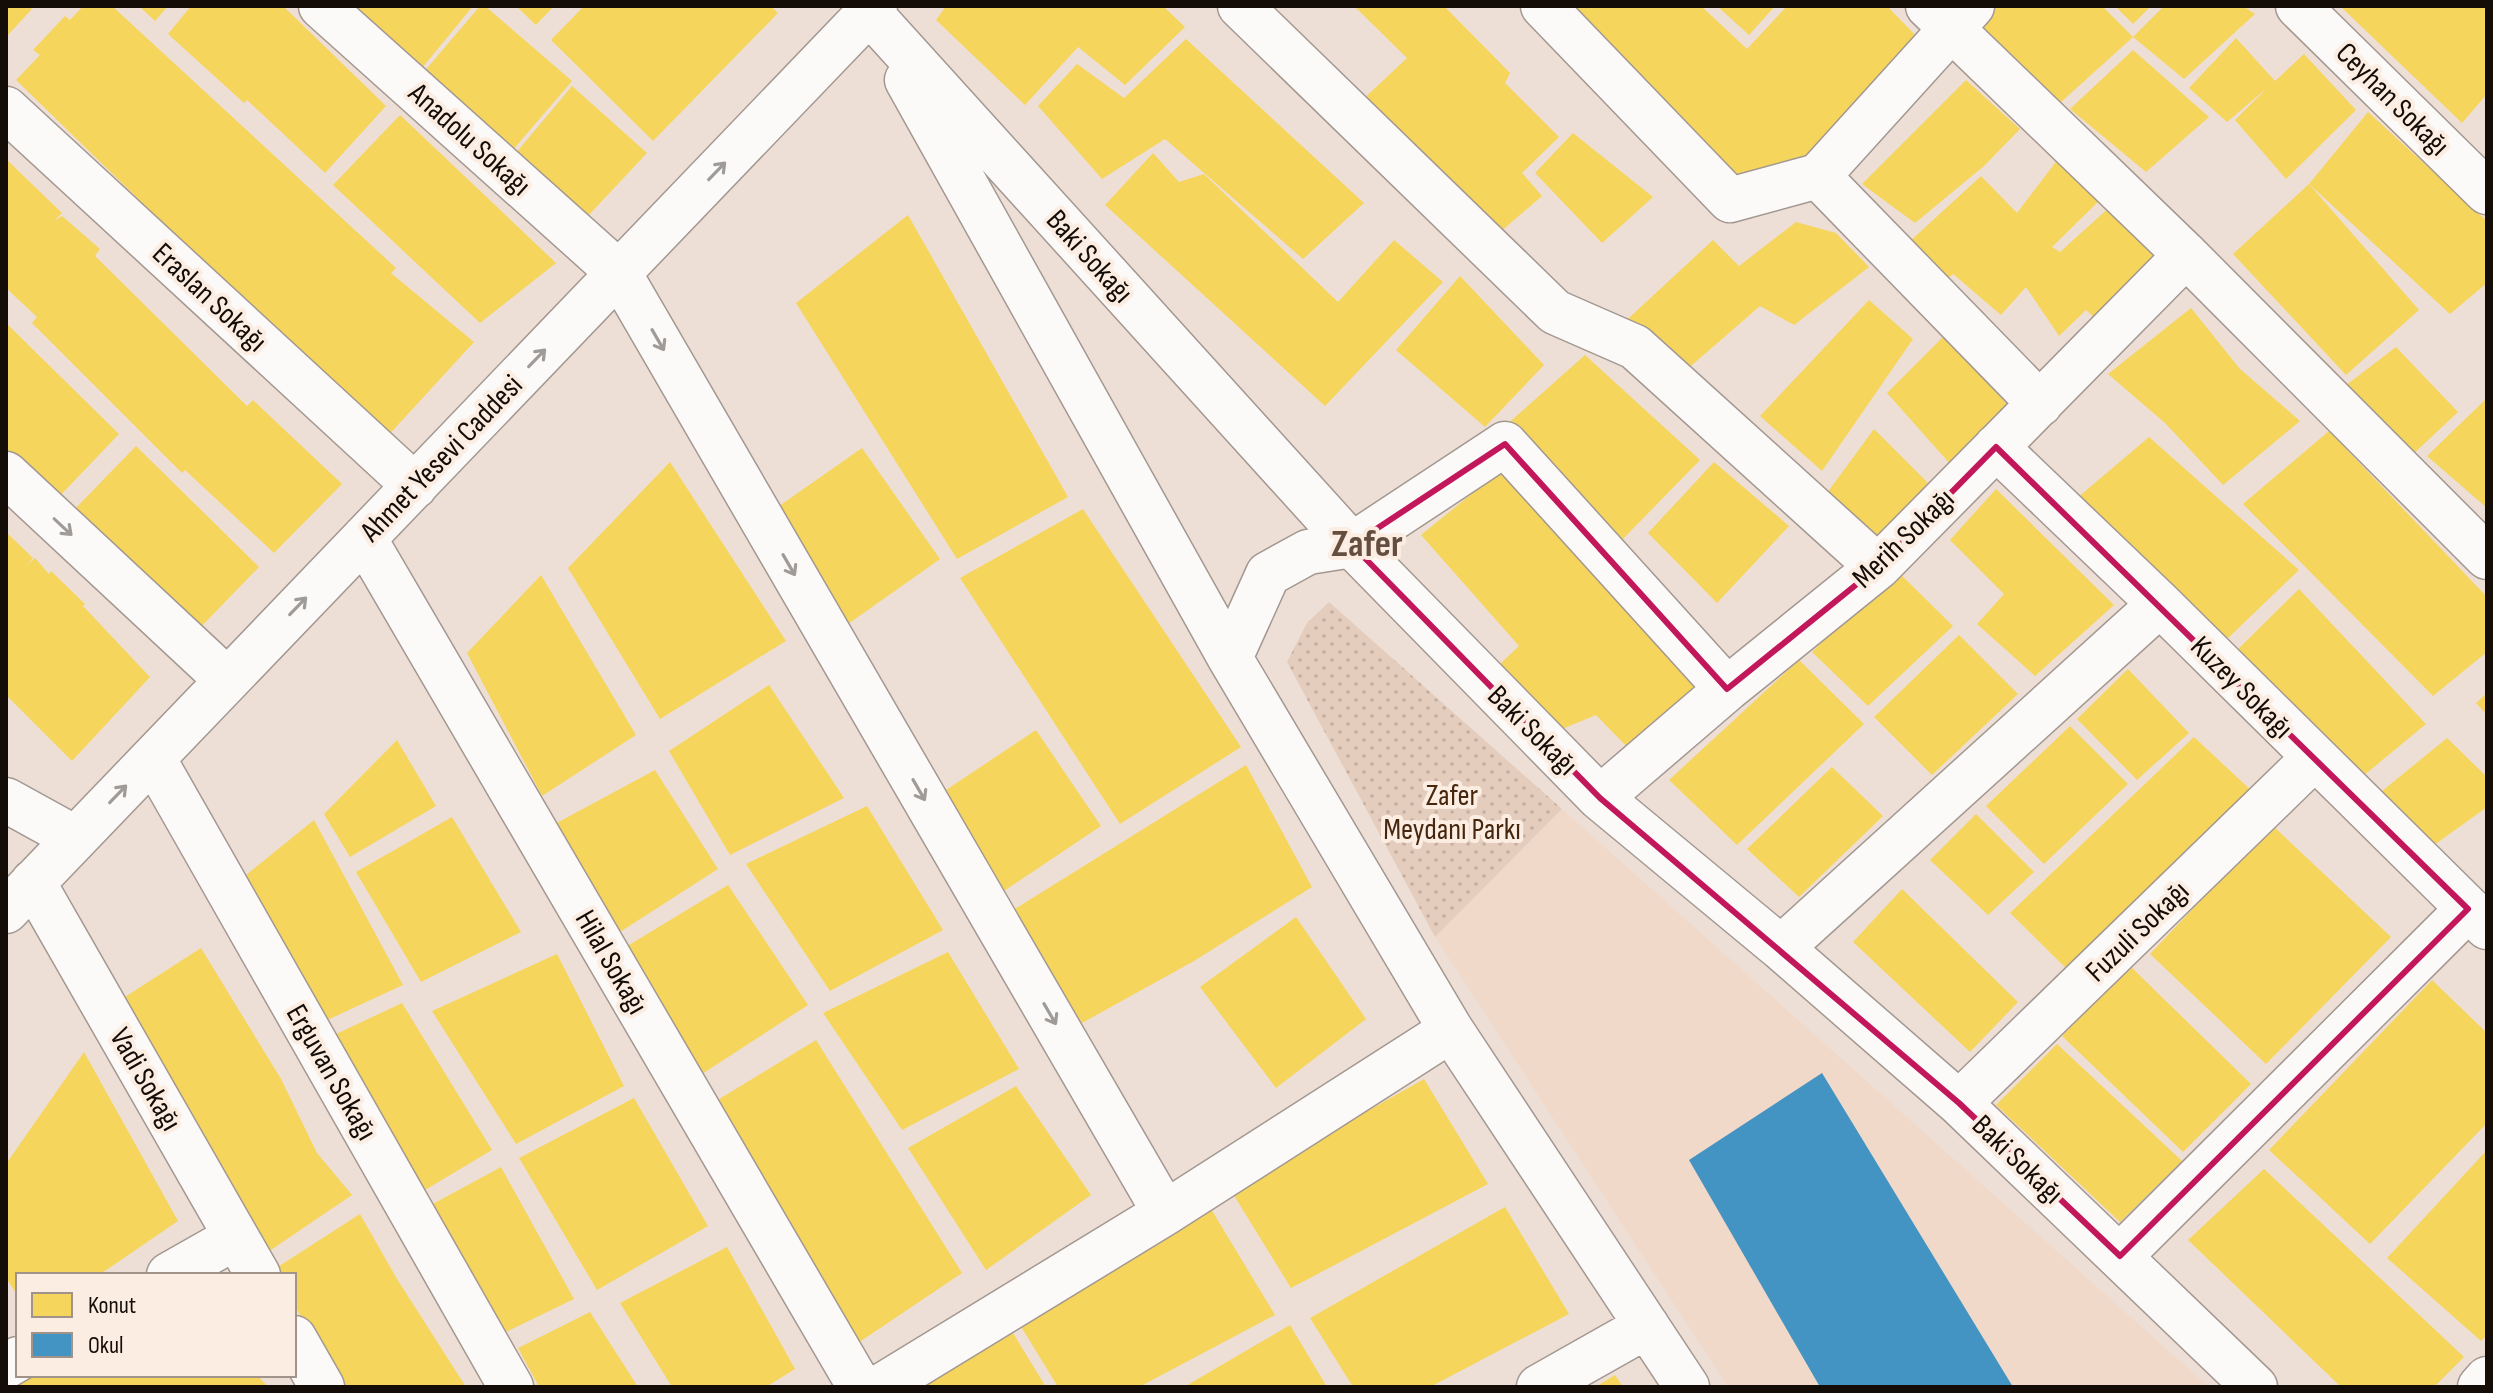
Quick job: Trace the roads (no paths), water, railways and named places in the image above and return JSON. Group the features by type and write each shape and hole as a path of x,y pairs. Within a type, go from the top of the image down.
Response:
{"street":[{"name":"Anadolu Sokağı","path":"321,6 619,273 1165,1213"},
{"path":"1240,6 1555,312 1635,347 1878,567"},
{"path":"1543,6 1730,200 1818,176 1950,13 2487,557"},
{"name":"Ceyhan Sokağı","path":"2298,6 2487,192"},
{"name":"Ahmet Yesevi Caddesi","path":"20,897 869,8"},
{"path":"869,8 1230,658 1451,1030 1687,1387"},
{"name":"Baki Sokağı","path":"869,8 1352,545 1600,798 1781,948 1959,1103 2255,1387"},
{"name":"Eraslan Sokağı","path":"6,109 415,486"},
{"path":"1818,176 2040,404"},
{"name":"Merih Sokağı","path":"1600,798 1727,689 1878,567 2186,255"},
{"path":"1230,658 1268,574 1308,552 1352,545 1505,444 1727,689"},
{"name":"Kuzey Sokağı","path":"1996,447 2478,918"},
{"path":"6,474 227,680"},
{"name":"Hilal Sokağı","path":"364,538 860,1387"},
{"path":"1781,948 2160,604"},
{"name":"Erguvan Sokağı","path":"153,758 511,1387"},
{"name":"Fuzuli Sokağı","path":"1959,1103 2314,758"},
{"path":"6,800 75,838"},
{"name":"Vadi Sokağı","path":"20,897 257,1273"},
{"path":"2120,1256 2478,918"},
{"path":"880,1387 1165,1213 1451,1030"},
{"path":"173,1273 236,1237"},
{"path":"1539,1387 1647,1326"},
{"path":"296,1342 322,1387"},
{"path":"2480,1387 2487,1379"}],"district":[{"name":"Zafer","path":"1367,543"}],"park label":[{"name":"Zafer Meydanı Parkı","path":"1452,812"}]}
